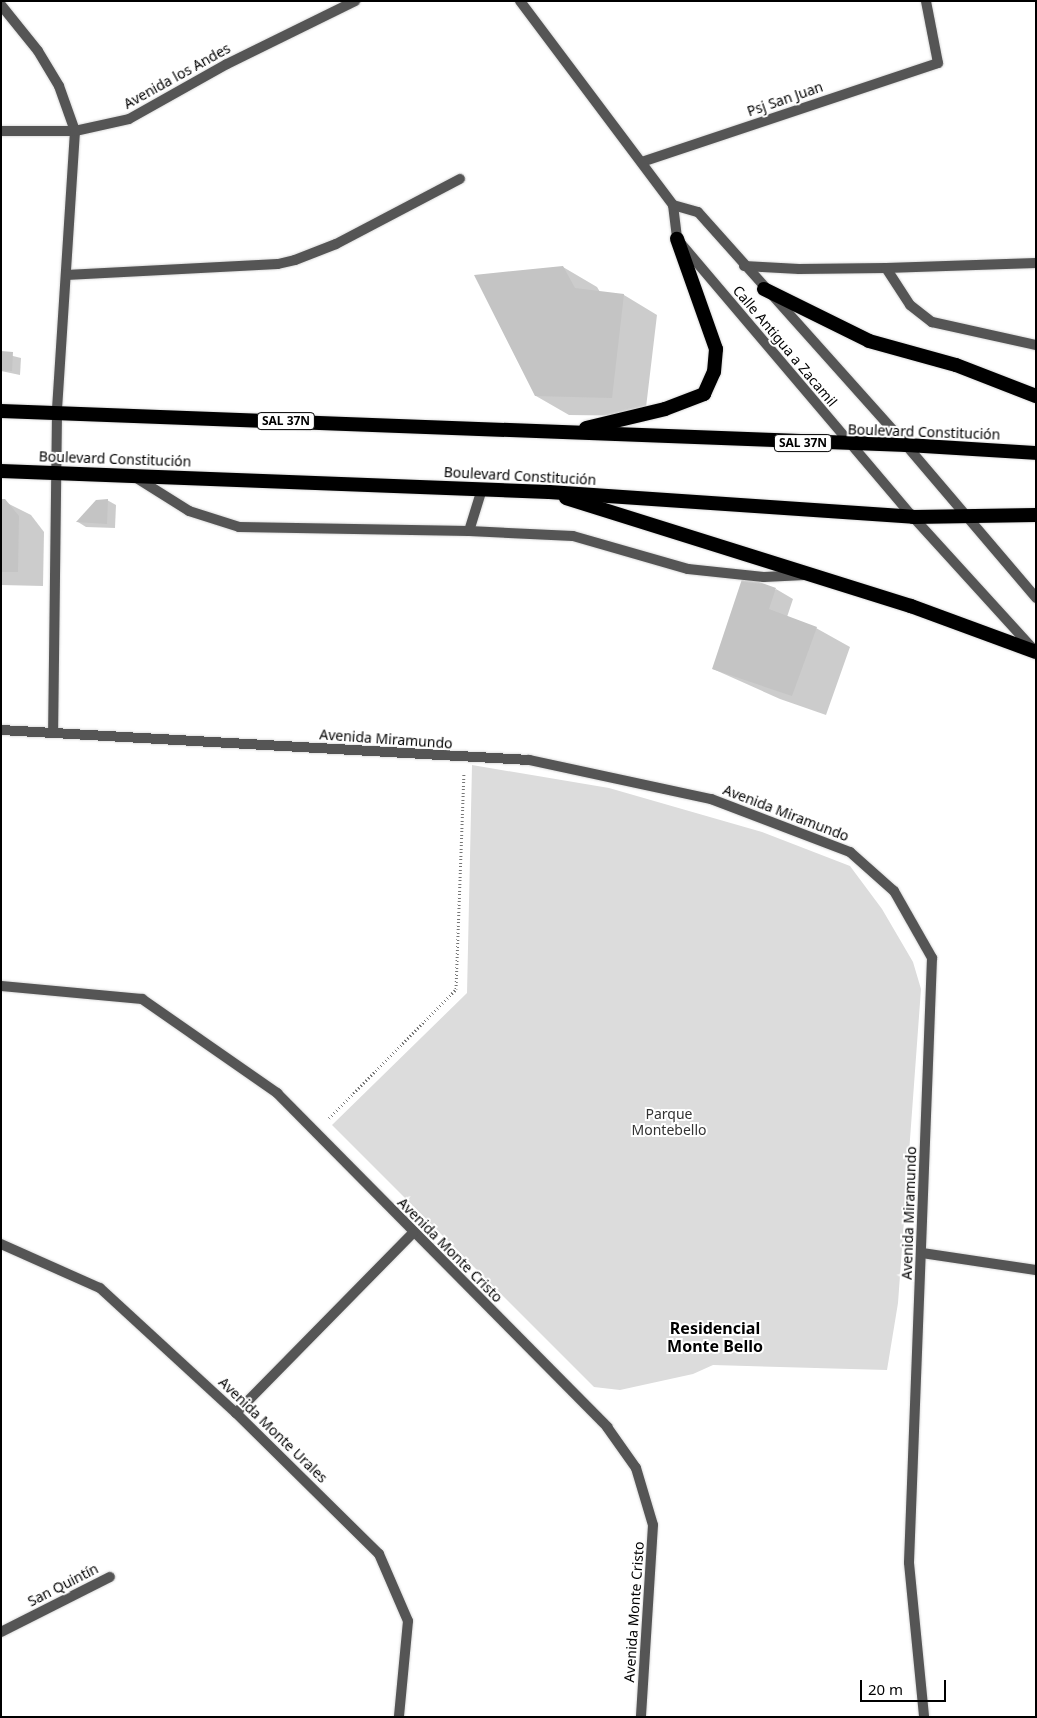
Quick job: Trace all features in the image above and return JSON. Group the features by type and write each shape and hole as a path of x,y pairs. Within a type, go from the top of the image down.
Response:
{"highway":[{"path":"571,432 665,409 704,394 714,372 716,349 677,239"},
{"path":"764,289 869,341 956,365 1036,396"},
{"name":"Boulevard Constitución","path":"1,411 571,432 850,445 906,445 1036,453"},
{"name":"Boulevard Constitución","path":"1,471 549,492 913,517 966,514 1036,515"},
{"path":"549,492 643,525 911,606 1036,652"}],"street":[{"name":"Avenida los Andes","path":"1,131 75,131 129,119 226,64 355,1"},
{"path":"520,1 673,205 677,239"},
{"name":"Psj San Juan","path":"642,162 938,62 926,1"},
{"path":"1,5 38,51 59,86 75,131 57,413 58,474 53,730"},
{"path":"66,275 278,264 295,260 336,244 460,179"},
{"name":"Calle Antigua a Zacamil","path":"673,205 698,212 764,289 906,445 1036,598"},
{"name":"Calle Antigua a Zacamil","path":"677,239 850,445 1036,652"},
{"path":"744,266 799,270 1036,263"},
{"path":"886,268 910,305 932,322 1036,345"},
{"path":"134,476 189,511 239,527 469,531 573,536 688,569 764,577 813,575"},
{"path":"469,531 482,490"},
{"name":"Avenida Miramundo","path":"1,730 53,730 465,759 529,760 711,799 850,852 894,891 932,958 909,1563 924,1717"},
{"name":"Avenida Monte Cristo","path":"1,986 142,999 277,1093 412,1233 607,1427 636,1468 653,1525 640,1717"},
{"path":"236,1413 412,1233"},
{"name":"Avenida Monte Urales","path":"1,1244 100,1288 236,1413 379,1554 408,1621 399,1717"},
{"path":"922,1252 1036,1270"},
{"name":"San Quintín","path":"1,1632 110,1577"}],"path":[{"path":"315,1132 456,989 465,759"}],"green space":[{"name":"Parque Montebello","path":"472,765 609,788 762,832 850,866 882,909 913,962 921,989 898,1303 887,1370 713,1365 693,1374 620,1390 594,1387 332,1125 467,993"}],"building":[{"path":"563,266 575,288 624,294 612,398 535,396 474,275"},
{"path":"1,351 13,352 12,371 1,370"},
{"path":"1,499 5,499 19,516 18,572 1,572"},
{"path":"108,499 107,524 76,522 96,500"},
{"path":"743,576 776,588 769,609 817,627 792,696 712,669"}],"district":[{"name":"Residencial Monte Bello","path":"715,1337"}]}
